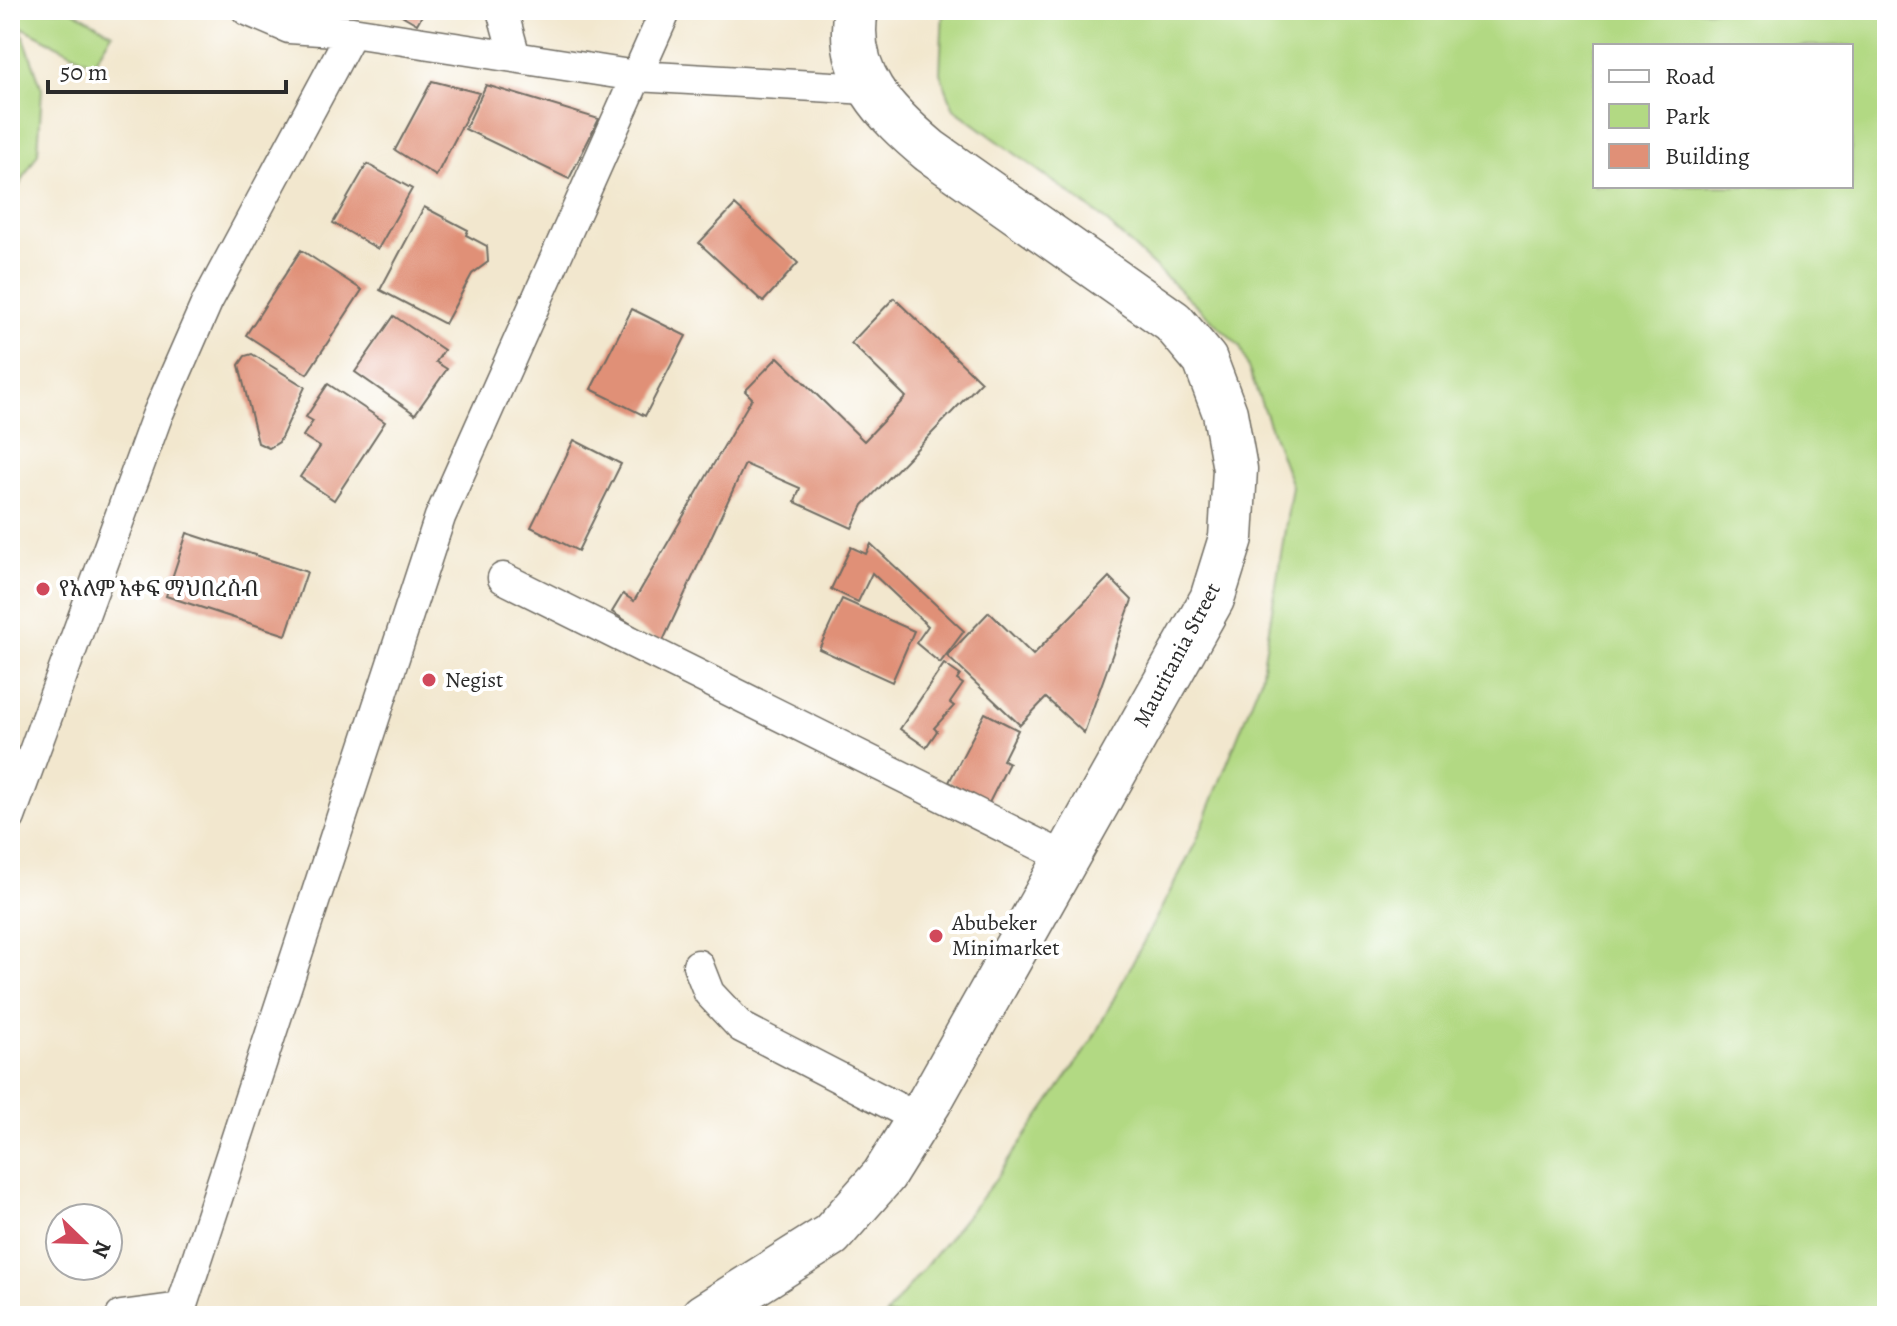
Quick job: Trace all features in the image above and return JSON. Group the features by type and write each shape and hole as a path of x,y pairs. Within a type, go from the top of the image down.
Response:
{"main road":[{"name":"Mauritania Street","path":"703,1316 831,1235 884,1175 919,1119 1212,599 1231,538 1235,469 1225,413 1205,360 1173,322 930,151 893,120 868,89 856,57 856,10"}],"street":[{"path":"247,10 289,28 352,32 636,76 868,89"},
{"path":"502,10 515,57"},
{"path":"121,1316 181,1312 440,517 666,10"},
{"path":"10,817 157,416 201,316 352,32"},
{"path":"503,578 1066,858"},
{"path":"698,965 709,993 741,1027 919,1119"}],"green space":[{"path":"10,10 72,10 112,33 93,64 20,26 42,89 38,153 10,201"},
{"path":"943,10 1887,10 1887,1316 885,1316 990,1187 1091,1042 1195,844 1261,678 1292,486 1240,346 1099,215 954,109 940,73"}],"building":[{"path":"393,10 425,10 417,24"},
{"path":"432,81 479,93 436,176 395,150"},
{"path":"486,85 599,119 569,179 465,129"},
{"path":"367,164 412,189 378,249 333,223"},
{"path":"735,205 798,263 763,302 699,243"},
{"path":"424,207 468,230 466,235 487,246 488,262 472,274 445,324 380,290"},
{"path":"301,250 362,290 307,374 246,335"},
{"path":"894,298 981,382 863,505 852,528 795,502 800,488 745,464 662,643 612,612 623,594 634,601 752,398 745,391 778,357 864,441 906,397 851,343"},
{"path":"632,309 686,336 645,416 591,389"},
{"path":"394,316 444,350 436,362 447,369 415,414 355,372"},
{"path":"252,354 305,387 279,442 269,448 258,443 239,365 245,356"},
{"path":"328,384 385,422 334,500 300,477 320,447 303,436 313,421 306,417"},
{"path":"574,440 621,464 578,551 531,527"},
{"path":"187,533 307,572 286,635 166,596"},
{"path":"871,544 964,631 940,663 916,643 928,626 872,573 858,602 831,589 851,547 866,554"},
{"path":"1109,577 1132,600 1084,733 1046,698 1020,725 947,656 989,612 1033,655"},
{"path":"842,599 914,631 892,682 819,649"},
{"path":"944,664 960,675 957,680 963,684 950,703 954,706 934,728 937,731 926,747 900,729"},
{"path":"985,713 1018,730 1003,760 1009,763 989,803 949,782"}],"place":[{"name":"የአለም አቀፍ ማህበረስብ","path":"43,589"},
{"name":"Negist","path":"429,680"},
{"name":"Abubeker Minimarket","path":"936,936"}]}
